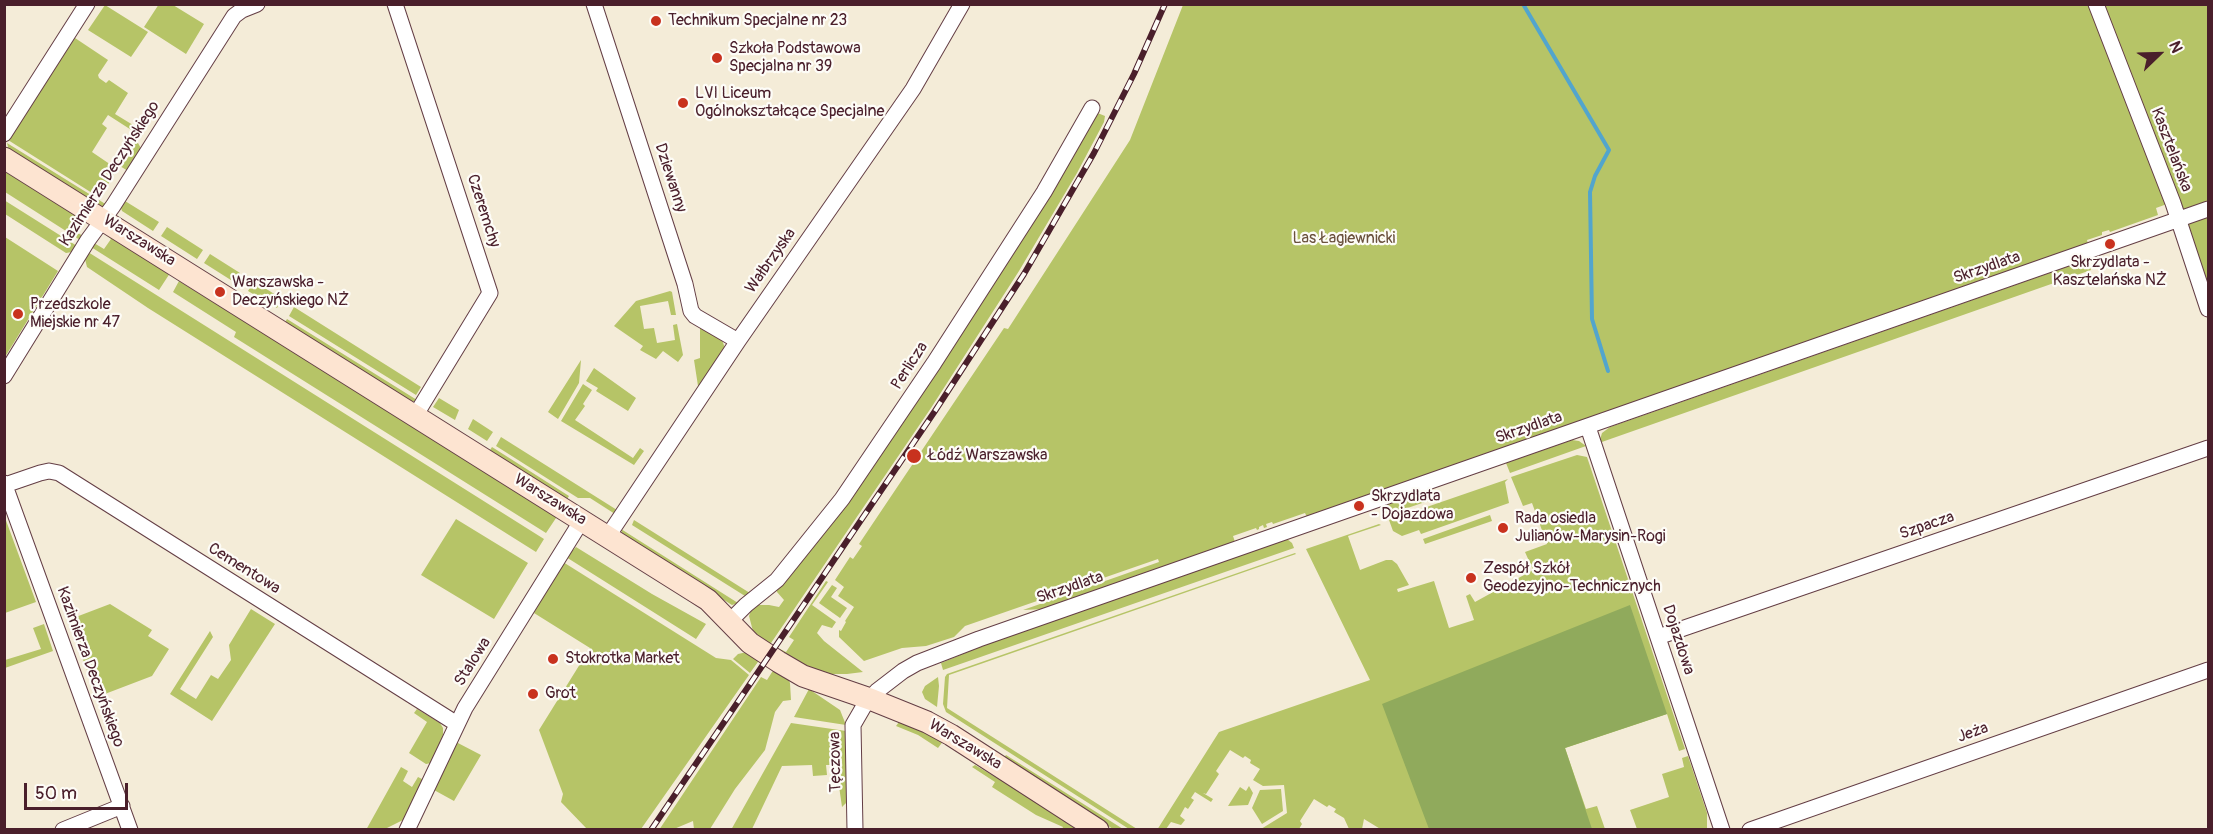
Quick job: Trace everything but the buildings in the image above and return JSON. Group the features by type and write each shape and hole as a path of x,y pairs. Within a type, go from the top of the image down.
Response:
{"street":[{"path":"4,134 87,4"},
{"name":"Kazimierza Deczyńskiego","path":"4,376 234,16 242,9 257,4"},
{"name":"Czeremchy","path":"395,4 490,293 415,416"},
{"name":"Dziewanny","path":"594,4 685,284 691,311 738,341"},
{"name":"Wałbrzyska","path":"608,536 738,341 912,89 962,4"},
{"name":"Kasztelańska","path":"2096,4 2178,220 2208,309"},
{"name":"Perlicza","path":"729,622 777,579 842,499 934,363 1044,192 1092,108"},
{"name":"Warszawska","path":"4,158 697,593 758,649 791,669 821,682 923,720 951,735 1098,830"},
{"name":"Skrzydlata","path":"870,699 889,680 908,667 979,639 2208,209"},
{"name":"Dojazdowa","path":"1587,427 1722,830"},
{"name":"Szpacza","path":"1658,637 2208,448"},
{"name":"Cementowa","path":"5,484 40,473 50,471 59,473 457,724"},
{"name":"Kazimierza Deczyńskiego","path":"5,484 130,830"},
{"name":"Stalowa","path":"407,830 457,724 582,520"},
{"name":"Jeża","path":"1750,830 2208,670"},
{"name":"Tęczowa","path":"855,830 852,729 858,715 870,699"},
{"path":"63,830 122,806"}],"green space":[{"path":"159,4 173,5 204,24 186,54 144,27"},
{"path":"105,5 148,32 131,57 88,30"},
{"name":"Las Łagiewnicki","path":"1183,5 2208,5 2208,287 2178,200 2156,208 2158,215 2110,232 2109,230 2102,232 2102,235 2087,240 2088,244 1307,517 1305,513 1273,524 1272,522 1266,524 1267,527 1264,528 1263,525 1257,530 1256,528 1233,536 1235,542 1044,609 1023,610 1159,562 1158,559 965,626 954,637 926,646 902,648 864,661 839,637 839,630 841,631 854,607 838,596 844,587 835,580 850,557 853,559 862,546 859,544 1004,328 1008,329 1130,140"},
{"path":"75,38 108,60 98,75 99,78 106,83 109,80 128,93 115,114 133,125 141,126 136,133 108,115 102,124 107,128 92,152 117,169 100,198 8,140"},
{"path":"1095,112 1105,116 1104,122 1077,173 1019,271 931,408 769,646 778,652 780,649 786,652 794,640 789,637 826,581 828,582 812,605 836,622 832,628 822,625 817,633 863,672 824,674 795,663 761,643 754,635 749,616 753,605 779,607 784,600 776,587 850,496 910,408 969,311 1046,194"},
{"path":"130,138 138,143 142,150 128,171 115,163"},
{"path":"7,143 107,205 102,208 9,151"},
{"path":"4,167 85,220 86,222 80,219 73,230 83,236 80,240 5,192"},
{"path":"4,200 77,246 72,252 66,253 5,214"},
{"path":"125,201 159,222 153,231 122,211 121,208"},
{"path":"167,227 203,250 197,259 161,236"},
{"path":"106,235 110,235 172,270 159,290 91,247 94,243 104,249 111,239"},
{"name":"Przedszkole Miejskie nr 47","path":"5,237 58,271 5,357"},
{"path":"88,252 544,539 536,552 148,308 87,267 85,259"},
{"path":"210,254 240,273 234,282 204,263"},
{"path":"2075,264 2089,265 2091,270 1599,443 1602,433 1610,427"},
{"path":"179,281 279,343 282,339 558,515 546,533 234,337 236,332 173,292"},
{"path":"254,281 282,299 277,308 248,291"},
{"path":"670,291 676,315 671,315 668,301 640,306 644,329 654,328 657,343 675,340 673,325 677,324 683,355 678,362 663,351 656,359 640,350 643,346 614,326 636,301"},
{"path":"294,307 421,387 416,395 289,316"},
{"path":"287,319 417,400 412,402 284,324"},
{"path":"700,326 722,340 725,348 700,387 694,360 700,358"},
{"path":"581,360 579,383 558,419 548,412"},
{"path":"594,368 636,398 628,411 596,391 598,388 586,381"},
{"path":"583,384 592,390 575,420 633,458 640,448 644,451 634,465 561,421"},
{"path":"439,398 459,410 455,420 433,407"},
{"path":"473,419 493,432 487,441 468,429"},
{"path":"501,437 617,510 615,514 590,498 578,498 496,446"},
{"path":"1572,440 1579,441 1586,446 1510,473 1506,463"},
{"path":"492,447 569,496 566,501 488,453"},
{"path":"1577,455 1587,457 1685,749 1679,751 1667,714 1565,748 1586,809 1597,806 1605,829 1382,830 1364,819 1362,829 1349,829 1344,818 1334,812 1336,809 1329,805 1327,807 1314,799 1300,821 1302,824 1299,829 1261,829 1287,813 1284,785 1263,786 1253,780 1260,769 1250,763 1251,760 1245,756 1243,758 1230,750 1216,771 1219,774 1206,794 1203,793 1213,799 1211,802 1195,792 1191,798 1194,800 1188,809 1185,807 1180,816 1185,820 1181,825 1171,822 1166,829 1157,830 1219,732 1370,680 1306,549 1379,524 1381,525 1348,536 1360,570 1392,560 1397,564 1409,585 1397,589 1398,592 1434,581 1449,628 1474,620 1466,596 1470,594 1475,602 1533,570 1525,552 1547,544 1532,503 1523,506 1511,477"},
{"path":"1508,479 1505,482 1509,503 1421,534 1419,530 1402,536 1393,531 1389,520"},
{"path":"1423,492 1428,501 1387,515 1386,505"},
{"path":"4,515 36,602 5,613 4,613"},
{"path":"1490,515 1492,521 1425,544 1423,539"},
{"path":"456,519 528,563 494,619 421,575"},
{"path":"634,520 753,595 745,596 632,525"},
{"path":"621,529 738,603 732,605 623,537"},
{"path":"1287,539 1294,548 943,670 941,663 982,646"},
{"path":"576,547 706,624 696,639 566,557"},
{"path":"1295,553 949,675 947,708 1137,829 1129,829 946,712 943,704 947,674"},
{"path":"563,562 716,658 731,660 749,675 641,829 587,829 561,802 563,794 539,730 590,648 534,613"},
{"path":"832,585 837,588 831,597 847,608 840,618 819,603"},
{"path":"110,604 152,630 148,636 169,649 152,676 97,697 68,620"},
{"path":"1630,605 1667,714 1565,748 1592,829 1429,829 1382,704"},
{"path":"251,609 275,624 212,721 170,694 210,631 213,637 180,689 196,699 211,675 218,679 231,660 229,645"},
{"path":"44,624 53,651 5,668 5,660 41,649 33,628"},
{"path":"752,653 787,676 790,683 791,700 783,701 775,712 765,750 735,789 710,829 694,829 693,821 674,829 659,830 761,677 767,680 774,669 760,659 750,673 733,659 738,654"},
{"path":"938,677 937,707 925,699 922,692 925,686"},
{"path":"809,689 840,710 846,725 794,717"},
{"path":"417,709 440,723 443,728 443,735 431,763 426,764 409,753 427,722 414,713"},
{"path":"899,722 944,740 938,748 918,735 896,726"},
{"path":"791,723 846,731 848,801 842,807 836,765 826,765 827,775 813,776 812,765 782,766 752,829 731,830"},
{"path":"456,742 481,755 454,801 434,790"},
{"path":"1006,755 1123,829 1113,829 1003,759"},
{"path":"1688,756 1707,813 1707,829 1637,829 1630,810 1669,797 1662,774 1684,767 1682,758"},
{"path":"975,765 997,778 999,775 1084,829 1062,829 1063,827 1036,815 992,787 995,782 972,767"},
{"path":"401,767 408,771 403,781 412,787 418,777 424,780 409,812 403,820 385,829 366,830"},
{"path":"1249,786 1253,793 1248,805 1228,806 1240,787 1246,791"},
{"path":"1281,789 1283,811 1262,824 1252,808 1260,790"}],"waterway":[{"path":"1523,4 1609,150 1595,176 1590,192 1592,319 1608,371"}],"railway":[{"path":"651,830 935,411 1024,274 1094,153 1134,74 1165,4"}],"place":[{"name":"Technikum Specjalne nr 23","path":"656,21"},
{"name":"Szkoła Podstawowa Specjalna nr 39","path":"717,58"},
{"name":"LVI Liceum Ogólnokształcące Specjalne","path":"683,103"},
{"name":"Skrzydlata - Kasztelańska NŻ","path":"2110,244"},
{"name":"Warszawska - Deczyńskiego NŻ","path":"220,292"},
{"name":"Przedszkole Miejskie nr 47","path":"18,314"},
{"name":"Łódź Warszawska","path":"914,456"},
{"name":"Skrzydlata - Dojazdowa","path":"1359,506"},
{"name":"Rada osiedla Julianów-Marysin-Rogi","path":"1503,528"},
{"name":"Zespół Szkół Geodezyjno-Technicznych","path":"1471,578"},
{"name":"Stokrotka Market","path":"553,659"},
{"name":"Grot","path":"533,694"}]}
